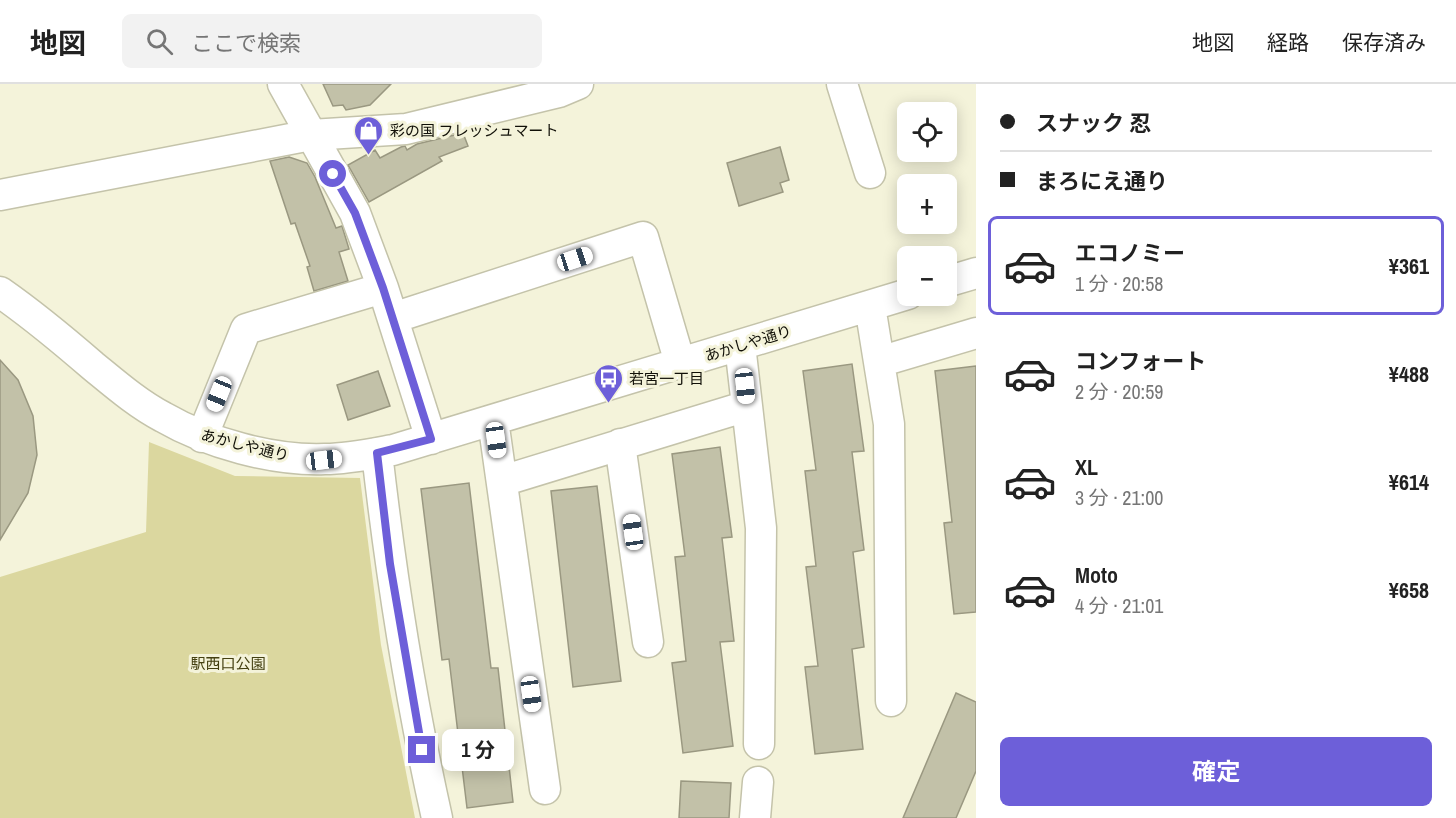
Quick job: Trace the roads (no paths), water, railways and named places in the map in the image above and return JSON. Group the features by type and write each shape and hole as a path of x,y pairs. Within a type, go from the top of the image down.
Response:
{"street":[{"path":"284,84 355,213 383,288 431,439"},
{"path":"842,84 870,173"},
{"path":"0,195 311,135 406,129 563,87"},
{"path":"393,318 644,237 680,363"},
{"path":"957,279 976,273"},
{"path":"202,436 246,329 383,288"},
{"name":"あかしや通り","path":"0,292 161,417 202,436 277,456 324,460 377,453 431,439 897,297"},
{"path":"870,306 889,424 891,701"},
{"path":"879,362 976,333"},
{"path":"740,345 761,528 759,744"},
{"path":"502,481 747,406"},
{"path":"493,420 545,789"},
{"path":"620,444 648,642"},
{"path":"377,453 390,564 411,693 437,818"},
{"path":"755,818 758,782"}],"place":[{"name":"彩の国 フレッシュマート","path":"369,156"},
{"name":"若宮一丁目","path":"608,404"}],"park label":[{"name":"駅西口公園","path":"228,663"}]}
